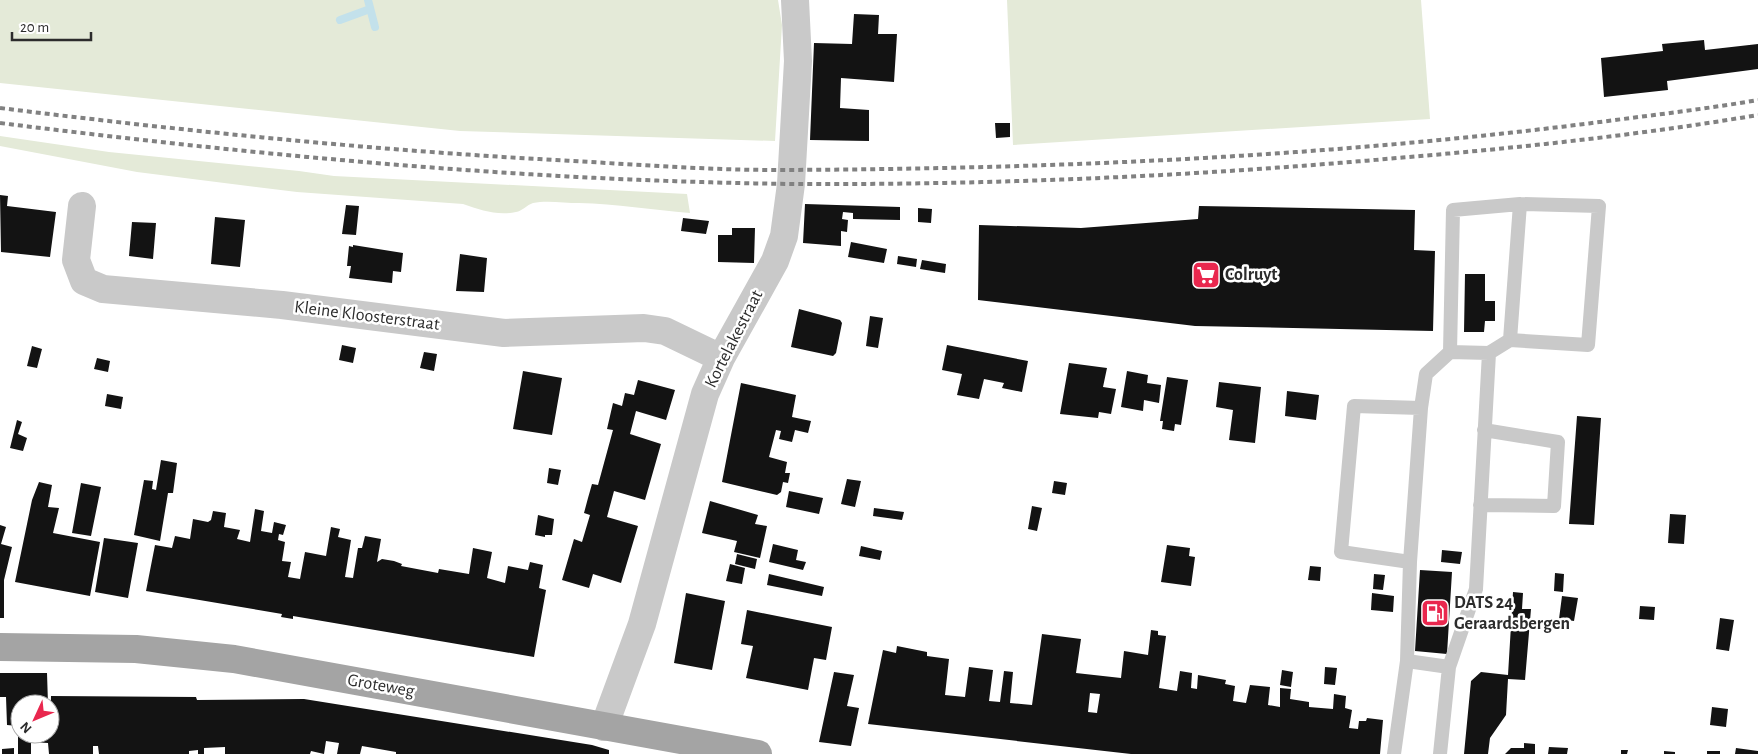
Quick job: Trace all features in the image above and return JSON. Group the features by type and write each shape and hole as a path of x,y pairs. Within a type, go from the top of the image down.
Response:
{"main road":[{"name":"Groteweg","path":"0,647 136,649 234,659 758,754"}],"street":[{"name":"Kortelakestraat","path":"604,727 642,624 705,394 721,358 775,261 784,236 791,184 798,61 795,0"},
{"name":"Kleine Kloosterstraat","path":"82,206 76,260 84,281 103,289 290,306 504,334 644,328 666,331 721,358"}],"lane":[{"path":"1510,340 1520,204"},
{"path":"1394,754 1407,661 1410,562 1421,408 1426,374 1450,352 1489,353 1510,340 1588,345 1599,206 1520,204 1453,210 1450,352"},
{"path":"1440,754 1449,667 1476,589 1489,353"},
{"path":"1410,562 1341,552 1354,406 1421,408"},
{"path":"1480,505 1554,506 1558,442 1484,430"},
{"path":"1407,661 1449,667"}],"green space":[{"path":"0,0 778,0 782,25 775,141 460,131 0,83"},
{"path":"1007,0 1421,0 1430,119 1013,145"},
{"path":"0,136 109,152 334,176 687,194 690,213 607,205 538,202 518,211 502,213 489,212 463,204 297,192 137,172 0,146"}],"building":[{"path":"854,14 879,15 878,34 897,34 894,82 841,78 840,108 869,110 869,141 810,140 814,43 852,44"},
{"path":"1704,40 1705,50 1758,44 1758,69 1667,81 1668,90 1604,97 1601,58 1663,51 1662,44"},
{"path":"995,123 1010,123 1010,137 996,138"},
{"path":"0,195 8,196 7,206 56,212 50,257 1,252"},
{"path":"805,204 900,207 900,220 853,219 853,213 843,212 842,219 848,220 847,232 841,231 841,246 803,243"},
{"path":"346,205 359,206 356,235 342,234"},
{"name":"Colruyt","path":"1199,206 1415,210 1414,250 1435,251 1433,331 1195,326 978,300 979,225 1081,228 1198,219"},
{"path":"918,208 932,209 931,223 918,222"},
{"path":"215,217 245,220 240,267 211,264"},
{"path":"683,218 709,221 706,234 681,231"},
{"path":"132,222 156,223 153,259 129,256"},
{"path":"732,228 755,228 754,263 718,262 718,235 732,235"},
{"path":"851,242 887,249 884,263 848,257"},
{"path":"353,245 403,253 401,272 393,271 392,283 349,278 351,266 347,266 349,246 353,247"},
{"path":"460,254 487,258 484,292 456,291"},
{"path":"898,256 917,259 916,267 897,264"},
{"path":"922,260 946,264 945,273 920,269"},
{"path":"1465,274 1485,274 1485,301 1495,301 1495,321 1485,321 1484,332 1464,332"},
{"path":"799,309 840,320 842,323 836,353 833,356 791,347"},
{"path":"870,316 883,318 878,348 866,346"},
{"path":"342,345 356,348 353,363 339,360"},
{"path":"947,345 1028,361 1022,392 1002,388 1004,383 984,379 979,399 957,395 962,374 942,370"},
{"path":"32,346 42,349 37,368 27,366"},
{"path":"424,352 437,354 434,371 420,368"},
{"path":"97,358 110,361 108,372 94,369"},
{"path":"1069,363 1107,368 1103,387 1116,389 1111,414 1099,412 1098,418 1060,414"},
{"path":"523,371 562,378 552,435 513,429"},
{"path":"1127,371 1148,375 1147,383 1161,385 1159,403 1144,400 1143,411 1121,407"},
{"path":"1167,377 1188,380 1181,425 1175,424 1174,431 1162,429 1163,421 1160,421"},
{"path":"638,380 675,390 666,420 636,411 630,434 661,444 645,500 614,491 607,517 638,526 621,583 593,574 589,588 562,580 574,539 582,542 590,515 584,513 592,484 598,485 613,430 607,429 613,403 622,406 625,393 634,395"},
{"path":"1219,382 1261,387 1255,443 1229,440 1233,410 1216,407"},
{"path":"741,383 796,395 792,417 811,421 808,433 795,430 792,442 779,439 781,431 776,430 769,457 787,462 785,473 790,473 788,483 783,482 781,492 777,495 722,482"},
{"path":"1287,391 1319,395 1316,420 1285,416"},
{"path":"107,394 123,397 121,409 105,406"},
{"path":"1577,416 1601,418 1594,525 1569,524"},
{"path":"17,420 22,422 18,434 27,438 23,451 10,448"},
{"path":"161,460 177,463 173,493 168,493 160,541 134,535 144,480 153,481 152,489 156,490"},
{"path":"549,468 561,470 558,485 547,483"},
{"path":"847,479 861,481 855,507 841,504"},
{"path":"1054,481 1067,483 1065,495 1052,493"},
{"path":"39,482 52,485 48,507 59,508 53,533 100,542 90,596 15,582 32,500"},
{"path":"81,483 101,487 91,536 72,533"},
{"path":"789,491 823,498 819,514 786,507"},
{"path":"710,501 758,515 755,524 767,526 760,558 734,552 737,541 702,533"},
{"path":"1032,506 1042,508 1037,531 1028,529"},
{"path":"874,508 904,512 902,520 873,516"},
{"path":"255,509 264,511 261,531 272,533 274,522 286,525 283,535 279,534 278,540 285,542 282,561 291,562 288,577 300,579 305,552 326,556 331,527 340,529 338,537 351,540 345,577 353,578 358,548 362,548 365,536 381,539 377,562 382,559 394,561 402,564 401,566 438,573 439,569 469,574 473,548 492,552 487,578 505,583 508,566 528,570 530,562 543,565 539,588 546,590 534,657 293,616 293,619 281,617 282,614 146,591 155,545 172,548 175,536 190,539 193,519 208,522 211,520 213,511 226,513 224,527 240,530 237,539 250,542"},
{"path":"1670,514 1686,515 1684,544 1668,543"},
{"path":"538,515 554,519 552,535 545,535 545,537 535,535"},
{"path":"0,525 6,527 1,544 12,547 4,580 4,618 0,618"},
{"path":"104,538 138,543 128,598 95,592"},
{"path":"773,544 798,550 796,560 806,562 803,570 769,562"},
{"path":"1167,545 1190,548 1189,556 1195,557 1191,586 1161,582"},
{"path":"861,546 882,551 880,560 859,556"},
{"path":"1442,550 1462,552 1460,564 1441,562"},
{"path":"737,554 757,559 755,569 735,564"},
{"path":"730,564 745,568 742,584 726,581"},
{"path":"1310,566 1321,567 1320,581 1308,580"},
{"path":"1420,570 1452,572 1447,654 1415,651"},
{"path":"1555,573 1564,574 1563,592 1554,591"},
{"path":"769,574 824,587 822,596 767,585"},
{"path":"1374,574 1385,575 1383,590 1373,589"},
{"path":"1513,592 1523,593 1522,609 1531,609 1525,680 1508,679 1506,715 1490,738 1488,754 1464,754 1471,681 1481,672 1508,675"},
{"path":"686,593 725,601 712,670 674,663"},
{"path":"1372,593 1394,596 1393,612 1371,610"},
{"path":"1562,596 1578,598 1574,621 1559,619"},
{"path":"1640,606 1655,607 1654,620 1639,619"},
{"path":"747,610 832,627 826,660 814,658 808,690 746,678 753,646 741,644"},
{"path":"1720,618 1734,620 1729,651 1716,649"},
{"path":"1151,630 1158,631 1158,635 1166,636 1159,688 1177,691 1180,671 1192,673 1191,688 1197,689 1198,675 1226,680 1225,684 1235,686 1233,701 1246,703 1250,685 1270,687 1268,705 1280,707 1280,688 1291,689 1290,699 1309,702 1309,707 1333,709 1334,694 1346,696 1345,708 1352,710 1349,728 1358,729 1359,721 1366,721 1367,718 1383,720 1380,754 1131,754 868,724 883,650 896,653 897,646 927,652 927,656 949,659 945,695 965,697 969,667 993,670 989,701 1000,702 1004,671 1013,672 1010,703 1032,705 1042,634 1081,639 1076,673 1121,678 1124,651 1148,655","holes":["1090,693 1100,694 1097,713 1088,712"]},
{"path":"1325,667 1337,668 1335,685 1324,684"},
{"path":"1282,670 1293,672 1291,687 1280,685"},
{"path":"834,672 854,675 847,706 859,708 851,746 819,742"},
{"path":"0,673 47,673 48,694 10,694 10,725 7,725 6,697 0,697"},
{"path":"60,696 196,697 197,700 304,699 592,745 609,750 609,754 396,754 396,752 362,746 360,754 337,754 339,743 326,741 324,754 311,751 310,754 225,754 225,747 204,748 204,754 198,754 198,750 189,751 189,754 99,754 98,746 93,746 93,754 49,754 48,744 60,744"},
{"path":"1712,707 1728,709 1726,727 1710,725"},
{"path":"1524,743 1535,744 1535,754 1505,754 1511,748 1524,748"},
{"path":"18,744 31,744 31,754 18,754"},
{"path":"1549,747 1568,748 1567,754 1548,754"},
{"path":"14,748 14,754 2,754 2,749"},
{"path":"1736,748 1758,751 1758,754 1735,754"},
{"path":"1621,750 1628,750 1627,754 1621,754"},
{"path":"1664,751 1675,752 1675,754 1664,754"},
{"path":"1707,751 1720,751 1720,754 1707,754"}],"waterway":[{"path":"368,0 375,27"},
{"path":"340,20 370,9"}],"railway":[{"path":"0,108 208,132 417,151 722,169 777,170 1087,164 1292,152 1498,134 1679,112 1758,100"},
{"path":"0,123 297,156 496,172 695,182 870,184 1021,181 1247,170 1488,150 1668,129 1758,115"}],"place":[{"name":"Colruyt","path":"1206,275"},
{"name":"DATS 24 Geraardsbergen","path":"1435,613"}]}
